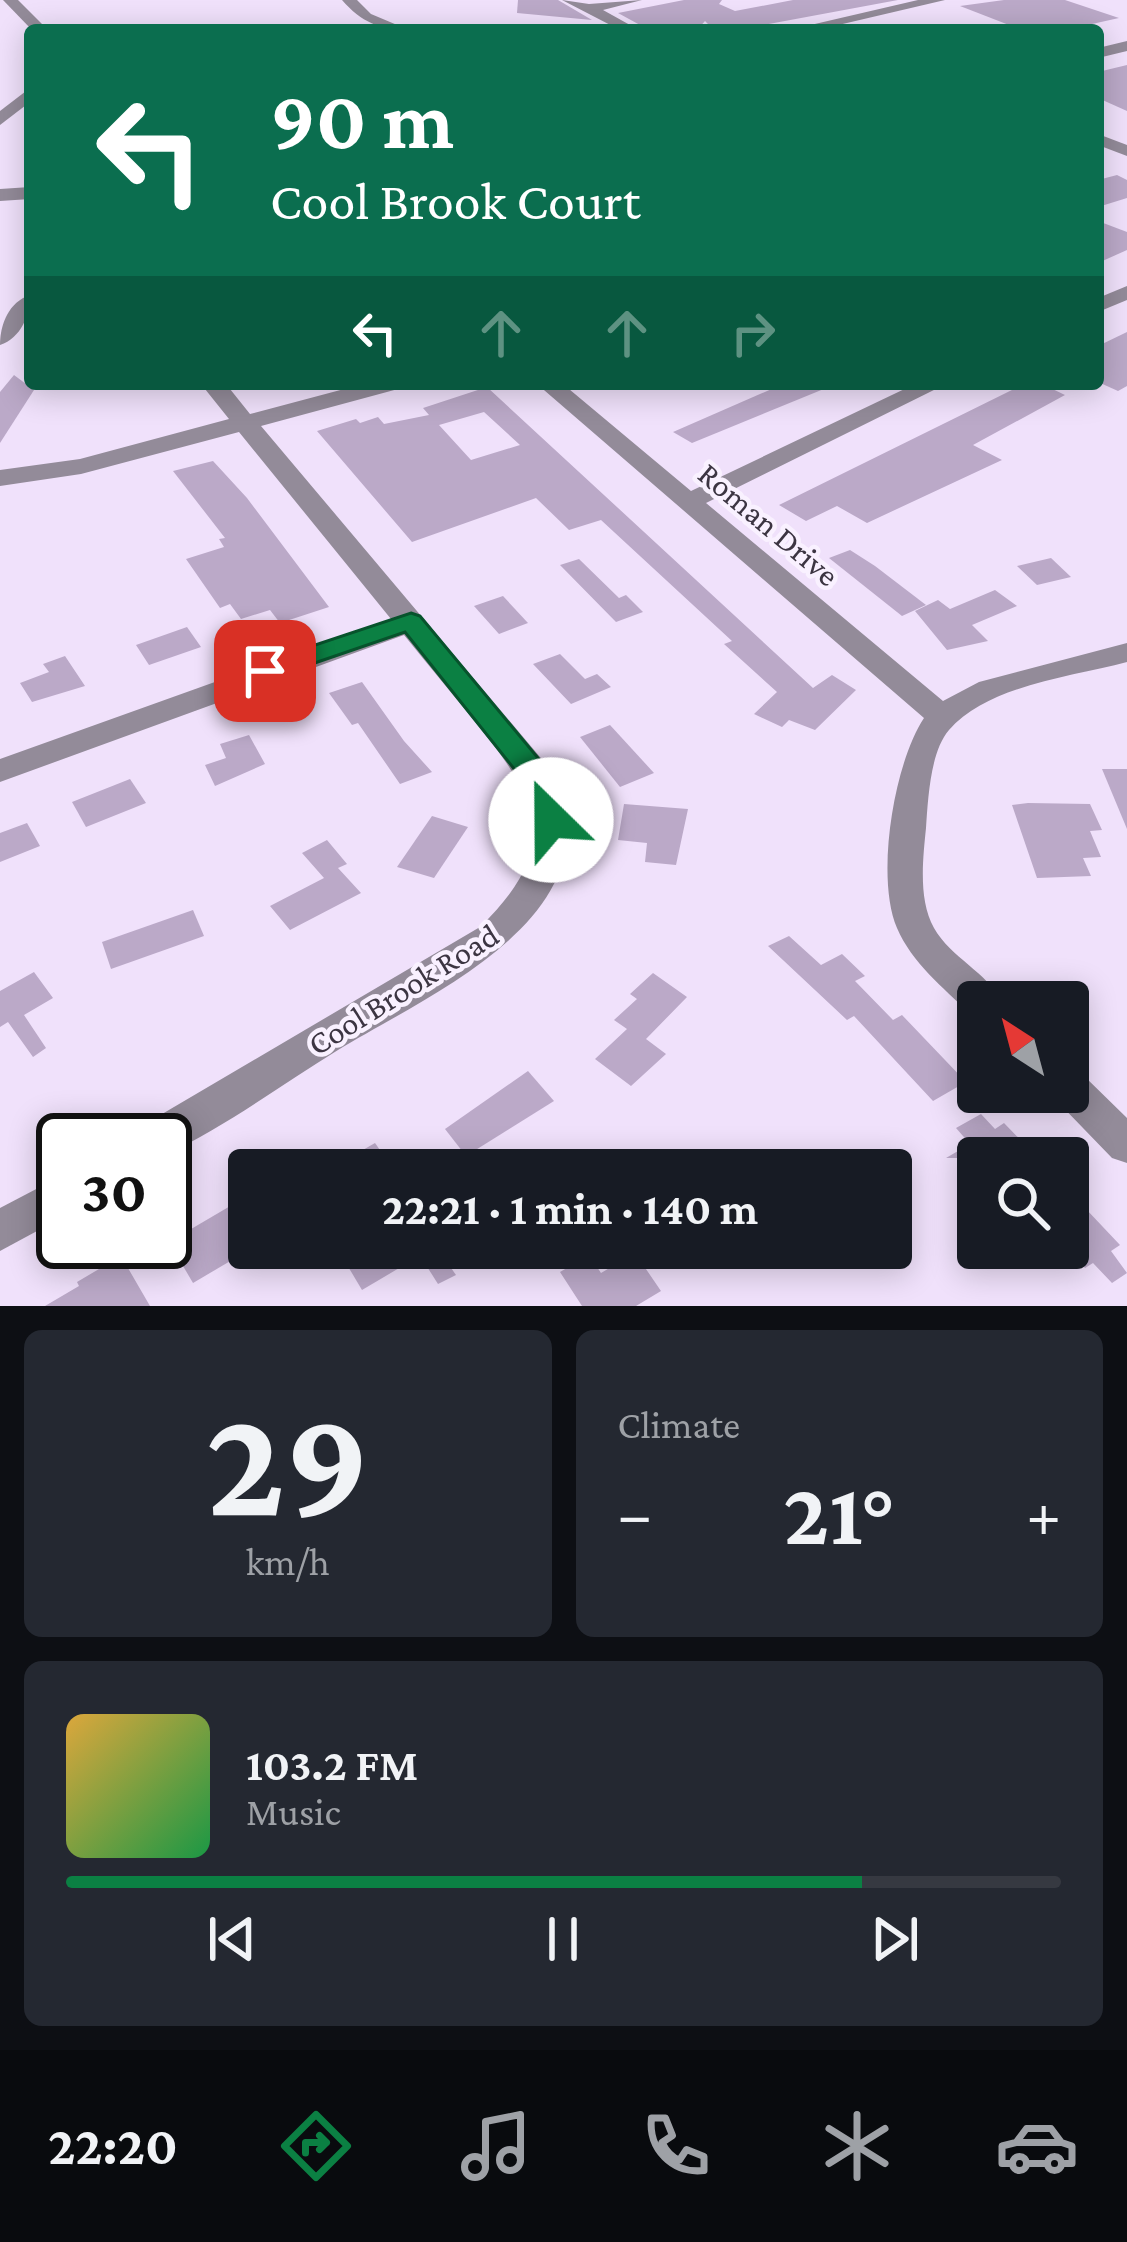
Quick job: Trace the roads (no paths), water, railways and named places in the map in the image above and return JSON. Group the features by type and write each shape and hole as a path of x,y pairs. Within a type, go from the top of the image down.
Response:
{"street":[{"path":"349,0 366,17 385,24"},
{"path":"569,0 619,24"},
{"path":"587,9 635,0"},
{"path":"842,24 938,0"},
{"path":"16,1 36,24"},
{"path":"0,338 24,308"},
{"name":"Cool Brook Road","path":"192,1118 473,951 512,920 539,882 551,820 541,785 218,390"},
{"path":"0,478 59,471 368,390"},
{"name":"Roman Drive","path":"556,390 944,718"},
{"path":"688,502 921,390"},
{"path":"0,771 411,622"},
{"path":"962,981 925,944 908,910 915,795 931,730 989,689 1127,652"},
{"path":"1089,1107 1127,1145"},
{"path":"0,1231 36,1210"}]}
